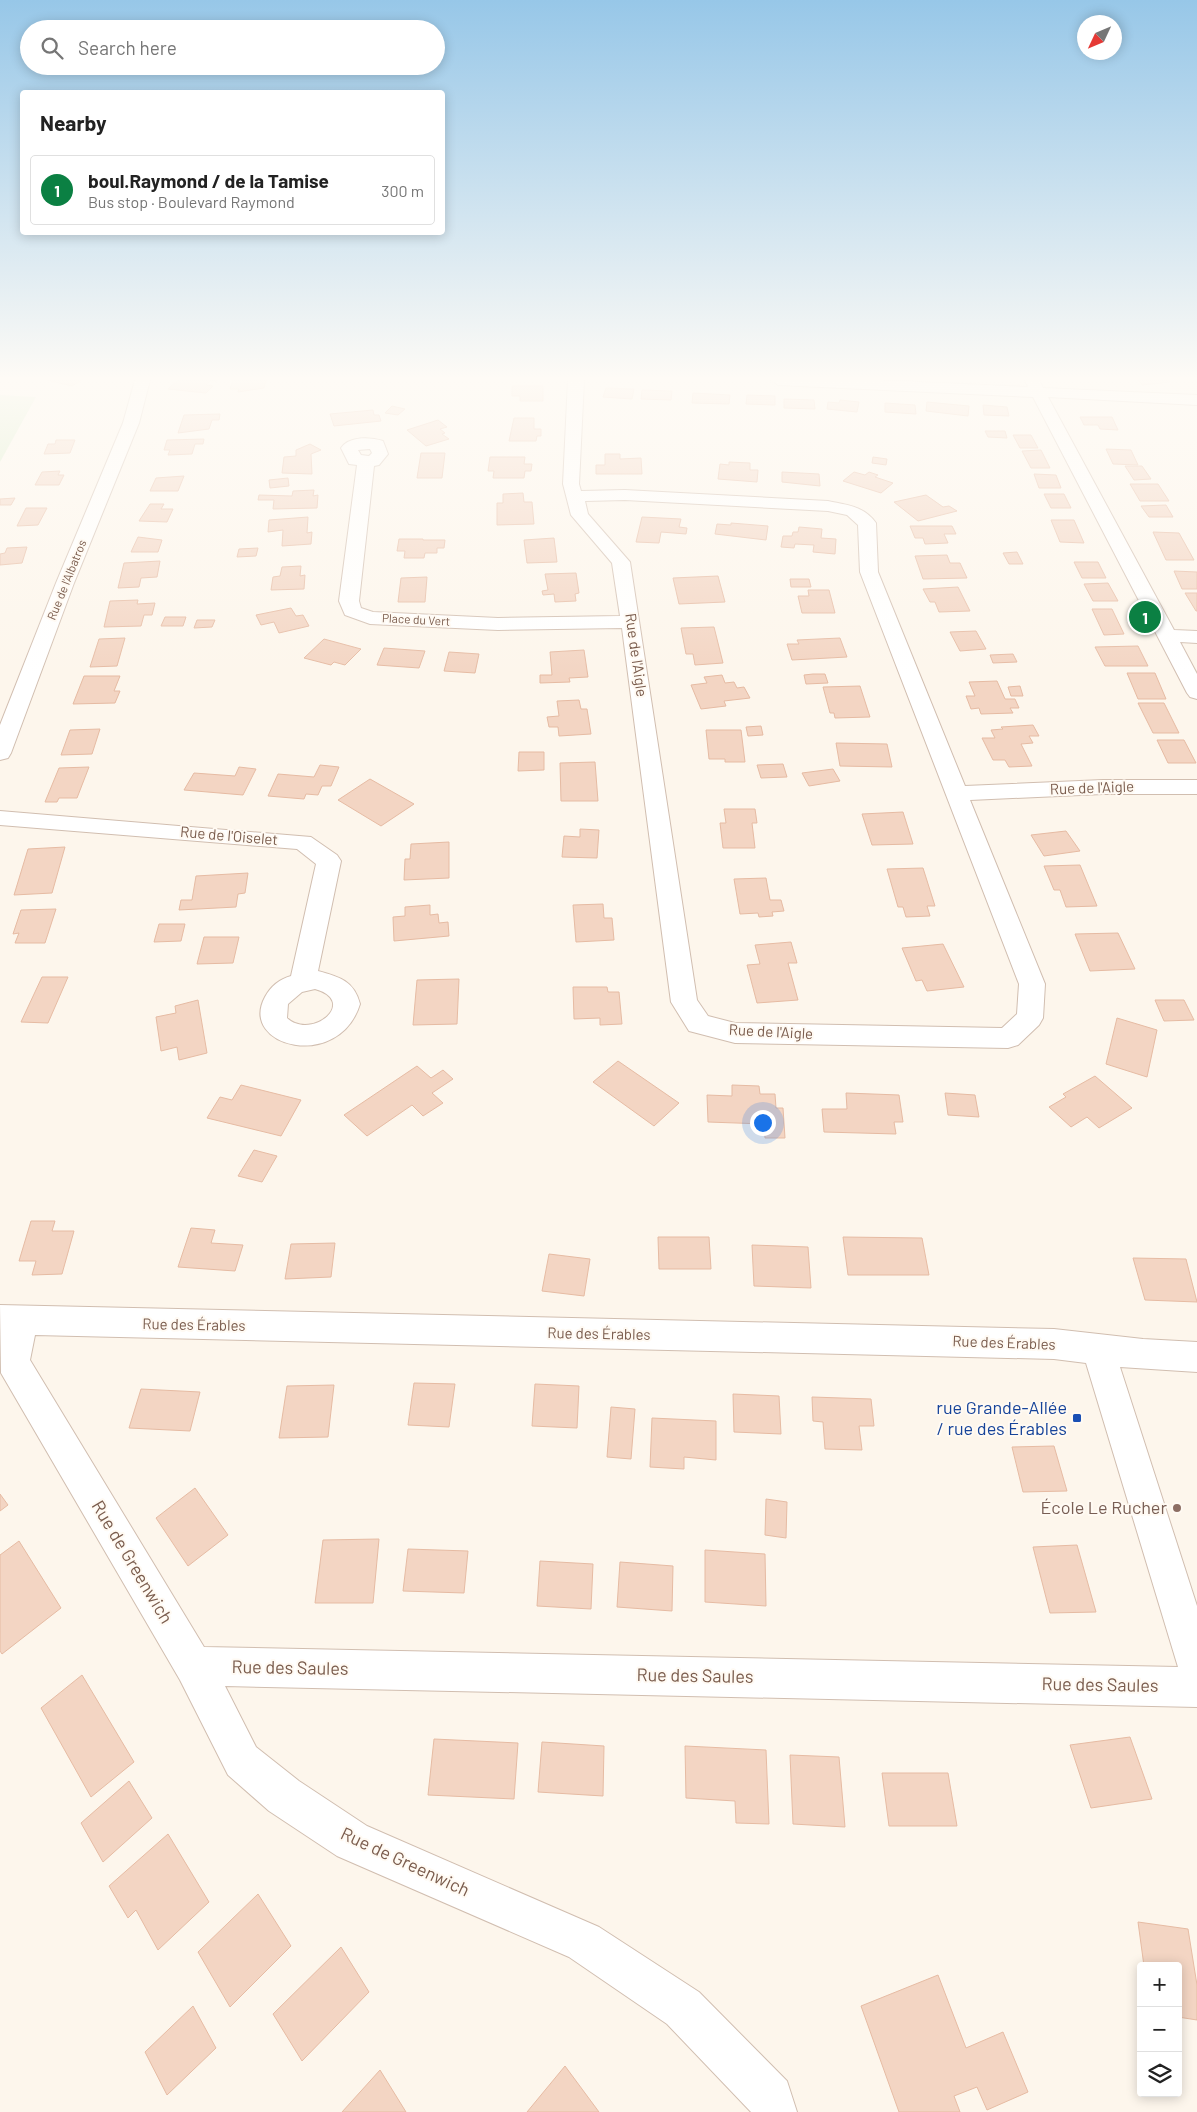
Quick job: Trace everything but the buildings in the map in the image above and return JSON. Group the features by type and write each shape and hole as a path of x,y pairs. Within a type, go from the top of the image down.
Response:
{"street":[{"name":"Rue de l'Albatros","path":"0,753 107,479"},
{"name":"Place du Vert","path":"364,479 349,601 352,611 370,618 488,624 632,622"},
{"name":"Rue de l'Aigle","path":"571,479 571,484 580,515 621,562 632,622 684,1002 699,1024 735,1034 1008,1038 1030,1018 1032,984 869,572 867,523 853,511 828,506 644,496 575,496"},
{"path":"1085,479 1197,693"},
{"path":"1167,636 1197,637"},
{"name":"Rue de l'Aigle","path":"958,793 1103,787 1197,787"},
{"name":"Rue de l'Oiselet","path":"0,818 303,842 329,861 303,981"},
{"name":"Rue des Érables","path":"11,1320 1054,1344 1197,1357"},
{"name":"Rue de Greenwich","path":"11,1320 13,1362 194,1666 242,1761 284,1796 352,1842 584,1942 683,2008 768,2107"},
{"path":"1098,1349 1197,1666"},
{"name":"Rue des Saules","path":"194,1666 1197,1687"}],"place":[{"name":"boul.Raymond / de la Tamise","path":"1145,617"},
{"name":"rue Grande-Allée / rue des Érables","path":"1077,1418"},
{"name":"École Le Rucher","path":"1177,1508"}]}
